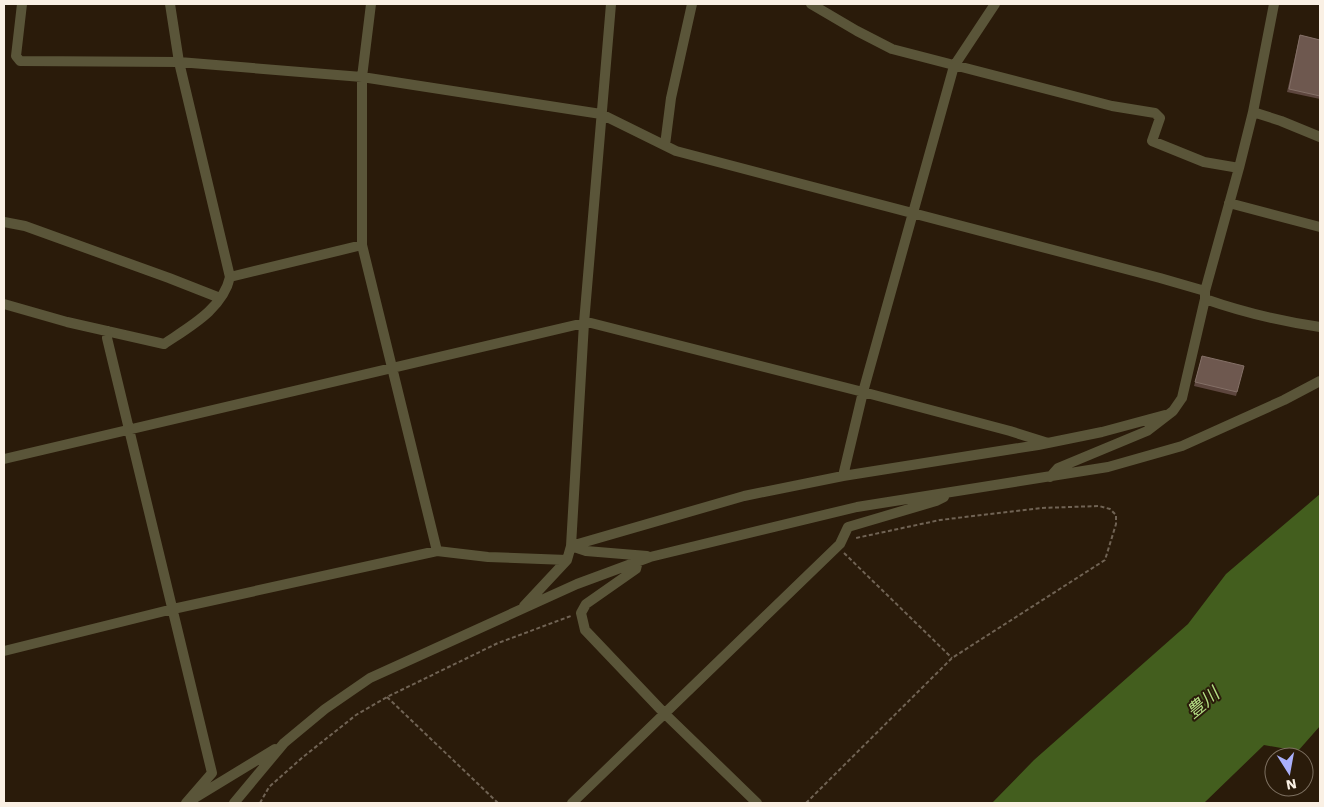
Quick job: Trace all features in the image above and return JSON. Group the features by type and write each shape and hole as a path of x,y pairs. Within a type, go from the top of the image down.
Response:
{"street":[{"path":"22,4 16,56 20,61 179,62 362,76 601,114 676,151 1160,278 1245,312 1270,319 1320,327"},
{"path":"4,304 67,322 164,344 205,315 220,298 230,277 179,62 170,4"},
{"path":"370,4 362,76 362,245 437,551"},
{"path":"519,610 567,560 571,546 584,323 611,4"},
{"path":"665,145 670,98 692,4"},
{"path":"811,4 892,49 1112,106 1155,113 1160,118 1152,141 1204,162 1239,168"},
{"path":"842,476 863,392 954,66 995,4"},
{"path":"1050,477 1058,468 1147,431 1170,414 1182,398 1205,295 1253,112 1274,4"},
{"path":"1253,112 1320,137"},
{"path":"1230,203 1320,227"},
{"path":"4,222 25,226 220,298"},
{"path":"230,277 362,245"},
{"path":"4,459 584,323 591,323 863,392 1048,443"},
{"path":"108,331 107,338 212,773 186,803"},
{"path":"186,803 284,743 325,709 370,678 578,584 650,556 857,507 1050,477 1108,466 1182,446 1284,400 1320,381"},
{"path":"571,546 744,496 842,476 1048,443 1102,432 1170,414"},
{"path":"572,803 840,544 848,527 936,501 954,492"},
{"path":"571,546 586,551 650,556"},
{"path":"4,651 173,609 437,551 488,557 567,560"},
{"path":"638,561 636,569 586,604 581,613 584,630 664,713 757,803"},
{"path":"234,803 284,743"}],"path":[{"path":"806,803 952,658 1105,560 1116,524 1116,515 1110,509 1099,506 1041,508 940,520 856,538 840,544 843,552 857,567 952,658"},
{"path":"260,803 270,787 303,757 356,715 387,697 498,643 581,613"},
{"path":"387,697 498,803"}],"water":[{"name":"豊川","path":"1320,494 1320,726 1302,747 1264,745 1204,803 992,803 1034,760 1188,624 1226,574"}],"building":[{"path":"1300,35 1320,40 1320,96 1289,89"},
{"path":"1202,356 1244,366 1237,392 1195,382"}]}
